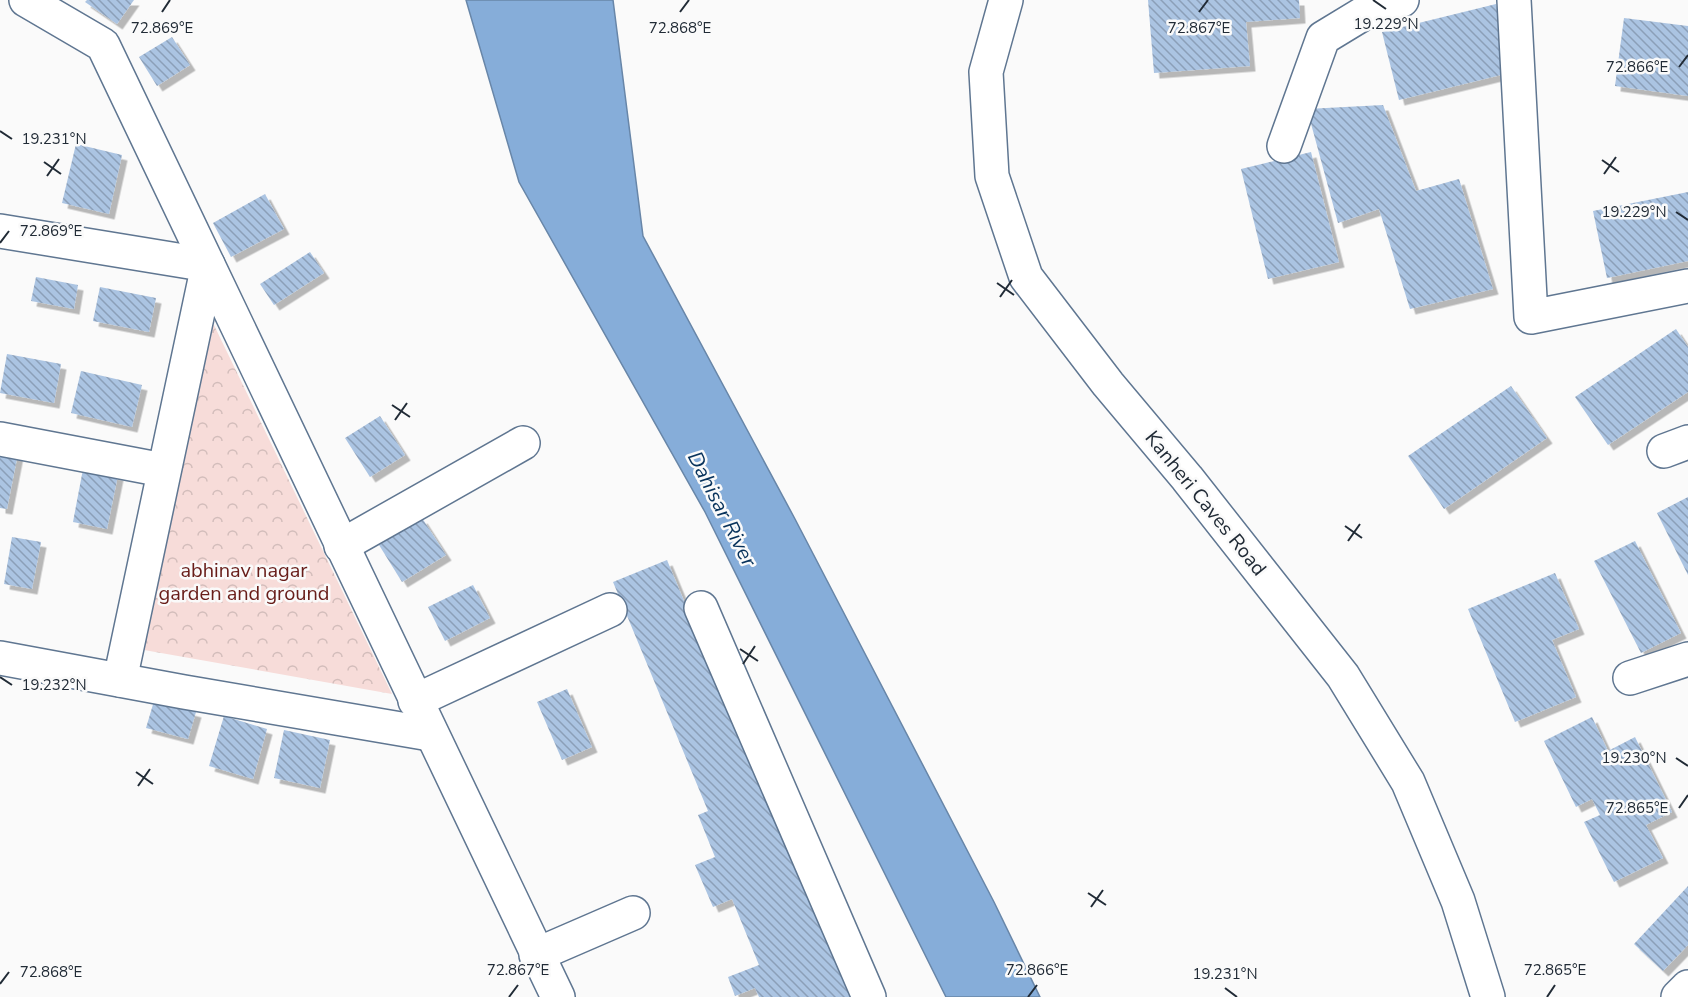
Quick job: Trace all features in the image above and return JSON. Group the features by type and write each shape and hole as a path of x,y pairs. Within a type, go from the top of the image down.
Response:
{"street":[{"path":"26,0 103,45 558,997"},
{"name":"Kanheri Caves Road","path":"1006,0 986,72 992,176 1026,277 1108,384 1187,478 1343,676 1408,783 1458,901 1488,997"},
{"path":"1284,146 1323,38 1379,4 1402,0"},
{"path":"1514,0 1531,317 1688,286"},
{"path":"0,231 208,265"},
{"path":"122,671 208,265"},
{"path":"0,439 163,470"},
{"path":"341,546 523,443"},
{"path":"701,608 869,997"},
{"path":"0,658 122,671 423,718 610,610"},
{"path":"0,638 122,671"},
{"path":"1630,678 1688,659"},
{"path":"536,955 633,913"},
{"path":"1678,997 1688,987"}],"green space":[{"name":"abhinav nagar garden and ground","path":"213,323 392,694 144,650"}],"water":[{"name":"Dahisar River","path":"466,0 613,0 643,236 795,519 994,902 1040,997 946,997 705,512 519,182"}],"building":[{"path":"87,0 134,0 117,24 85,2"},
{"path":"1148,0 1299,0 1300,18 1246,22 1250,66 1154,73"},
{"path":"1496,4 1513,72 1399,100 1382,32"},
{"path":"1624,18 1688,26 1688,96 1615,86"},
{"path":"172,37 190,65 157,86 139,57"},
{"path":"1383,105 1416,191 1459,179 1493,289 1410,309 1379,209 1338,223 1307,109"},
{"path":"76,144 122,155 109,214 62,203"},
{"path":"1311,152 1339,262 1268,279 1241,169"},
{"path":"1688,192 1688,261 1607,278 1593,211"},
{"path":"265,194 284,229 231,257 213,223"},
{"path":"310,252 324,273 274,305 260,284"},
{"path":"36,277 78,285 74,309 31,301"},
{"path":"100,287 156,298 149,332 93,321"},
{"path":"1676,329 1688,347 1688,392 1608,445 1575,397"},
{"path":"7,354 61,364 54,403 0,393"},
{"path":"81,371 142,385 132,427 71,413"},
{"path":"1511,386 1547,438 1444,509 1408,456"},
{"path":"380,416 405,455 370,477 345,438"},
{"path":"0,449 18,453 7,509 0,508"},
{"path":"83,469 118,475 107,529 73,522"},
{"path":"1688,497 1688,575 1657,513"},
{"path":"422,518 446,555 402,582 379,545"},
{"path":"12,537 41,542 32,589 4,584"},
{"path":"1635,541 1681,633 1641,653 1594,561"},
{"path":"667,560 794,867 804,863 859,997 759,997 755,988 735,996 728,977 759,965 732,899 713,907 695,865 715,857 698,815 708,811 613,582"},
{"path":"1555,573 1579,629 1552,640 1576,697 1515,722 1468,609"},
{"path":"473,585 490,618 445,641 428,607"},
{"path":"567,689 592,747 562,760 537,702"},
{"path":"154,701 196,712 188,739 146,728"},
{"path":"224,716 267,729 253,779 209,766"},
{"path":"1592,717 1608,751 1635,737 1672,812 1646,825 1663,858 1614,882 1584,822 1600,815 1592,799 1576,807 1544,741"},
{"path":"284,730 330,740 320,788 274,778"},
{"path":"1688,886 1688,945 1663,971 1634,944"}]}
